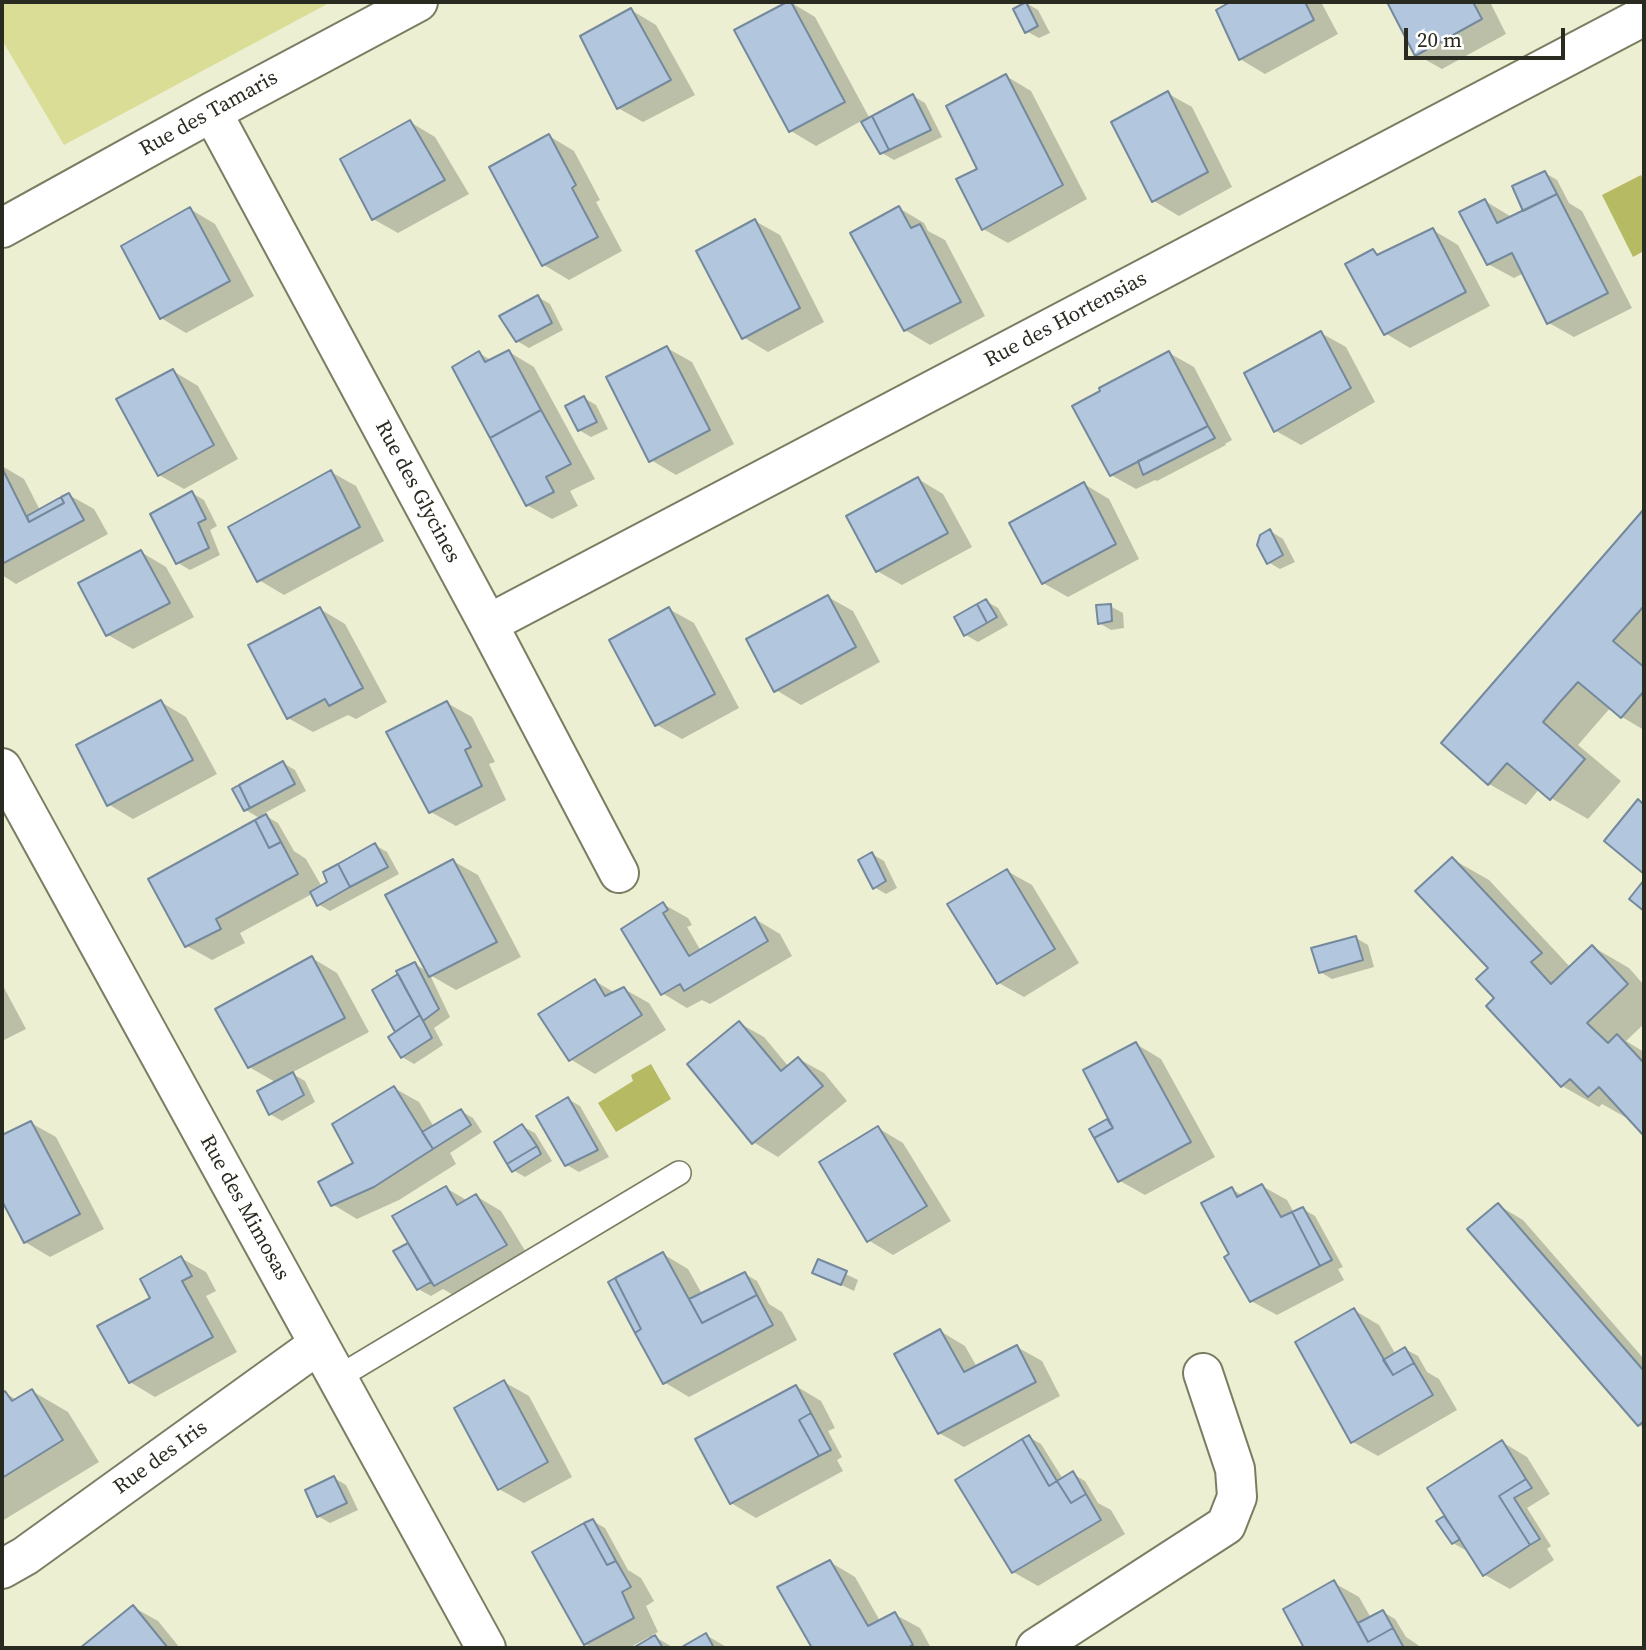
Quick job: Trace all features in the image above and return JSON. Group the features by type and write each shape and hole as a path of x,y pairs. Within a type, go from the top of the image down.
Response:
{"street":[{"name":"Rue des Tamaris","path":"2,228 418,2"},
{"name":"Rue des Hortensias","path":"488,624 1644,16"},
{"name":"Rue des Glycines","path":"212,112 619,873"},
{"name":"Rue des Mimosas","path":"2,768 486,1648"},
{"name":"Rue des Iris","path":"2,1569 24,1556 319,1344"},
{"path":"1036,1648 1226,1525 1237,1497 1235,1469 1203,1373"}],"lane":[{"path":"337,1378 679,1173"}],"shaded area":[{"path":"2,2 331,2 64,145 2,40"},
{"path":"1641,175 1644,182 1644,253 1633,257 1602,195"},
{"path":"651,1064 671,1099 616,1132 598,1103 633,1081 631,1075"}],"building":[{"path":"791,2 845,102 789,132 734,30"},
{"path":"1026,2 1038,26 1025,33 1013,9"},
{"path":"1230,2 1305,2 1314,20 1239,60 1216,10"},
{"path":"1387,2 1473,2 1482,19 1415,56"},
{"path":"631,8 671,80 617,109 580,36"},
{"path":"1006,74 1063,185 982,230 956,179 977,169 946,106"},
{"path":"1168,91 1208,172 1152,202 1111,122"},
{"path":"913,94 931,130 889,150 872,116"},
{"path":"872,116 889,150 880,154 861,122"},
{"path":"410,120 445,180 372,220 340,159"},
{"path":"549,134 576,185 572,188 598,237 542,266 489,167"},
{"path":"1545,171 1557,194 1523,211 1512,186"},
{"path":"1557,194 1608,293 1547,324 1512,253 1487,265 1459,212 1485,199 1497,223"},
{"path":"899,206 911,228 920,224 961,302 904,331 850,233"},
{"path":"190,207 230,281 160,319 121,246"},
{"path":"755,219 800,308 742,339 696,251"},
{"path":"1433,228 1466,292 1384,335 1345,264 1373,249 1377,255"},
{"path":"538,295 552,323 516,342 499,316"},
{"path":"1321,331 1351,388 1274,432 1244,373"},
{"path":"667,346 710,430 649,462 606,377"},
{"path":"509,350 541,410 490,438 452,367 479,351 485,362"},
{"path":"1169,351 1208,426 1110,476 1072,406 1100,391 1099,388"},
{"path":"173,369 214,445 158,476 116,399"},
{"path":"584,396 597,422 578,431 565,406"},
{"path":"541,410 571,464 546,477 554,492 526,506 490,438"},
{"path":"1208,426 1215,438 1143,475 1138,461"},
{"path":"2,468 29,522 64,503 61,497 69,493 84,520 2,564"},
{"path":"331,470 360,527 257,582 228,527"},
{"path":"918,477 948,533 876,572 846,516"},
{"path":"1084,482 1116,544 1042,584 1009,523"},
{"path":"192,491 206,519 198,523 209,548 176,564 150,514"},
{"path":"61,497 64,503 29,522 27,516"},
{"path":"1644,509 1644,606 1613,641 1644,667 1644,691 1621,718 1578,682 1560,702 1543,722 1585,759 1550,800 1507,763 1488,785 1441,743"},
{"path":"1270,529 1283,555 1267,564 1257,545 1260,535"},
{"path":"141,550 170,603 106,636 78,583"},
{"path":"828,595 856,647 774,692 746,639"},
{"path":"986,599 997,617 987,623 977,604"},
{"path":"977,604 987,623 964,636 954,617"},
{"path":"1111,604 1112,621 1098,624 1096,605"},
{"path":"320,607 363,688 329,706 325,699 287,719 248,645"},
{"path":"669,607 715,694 655,726 609,640"},
{"path":"161,700 193,760 107,806 76,745"},
{"path":"447,701 471,747 465,750 482,786 429,813 386,732"},
{"path":"283,761 295,784 250,808 239,785"},
{"path":"239,785 250,808 244,811 232,789"},
{"path":"1638,799 1644,805 1644,874 1604,841"},
{"path":"266,814 281,842 269,848 255,820"},
{"path":"255,820 269,848 281,842 298,874 216,919 221,929 185,947 148,879"},
{"path":"375,843 388,867 350,887 338,864"},
{"path":"872,852 886,881 873,889 858,860"},
{"path":"1452,857 1542,953 1531,962 1551,984 1592,945 1628,984 1587,1023 1608,1043 1617,1034 1644,1063 1644,1136 1599,1087 1588,1097 1570,1079 1561,1087 1486,1006 1494,998 1476,979 1488,968 1415,891"},
{"path":"453,859 497,942 429,977 385,895"},
{"path":"338,864 350,887 317,906 310,892 327,882 323,872"},
{"path":"1007,869 1055,949 997,984 947,904"},
{"path":"1644,880 1644,911 1629,899"},
{"path":"663,902 668,910 663,913 689,956 755,917 768,941 684,991 680,984 661,995 621,929"},
{"path":"1356,936 1363,960 1319,973 1311,948"},
{"path":"312,956 345,1018 248,1068 215,1009"},
{"path":"415,962 439,1009 423,1021 396,971"},
{"path":"398,974 420,1015 395,1032 372,990"},
{"path":"595,979 605,996 624,987 642,1015 569,1061 538,1014"},
{"path":"420,1015 432,1038 401,1058 388,1037"},
{"path":"739,1021 781,1071 798,1057 823,1086 752,1144 687,1064"},
{"path":"1136,1042 1191,1142 1118,1182 1094,1138 1113,1128 1083,1070"},
{"path":"293,1072 304,1095 269,1115 257,1091"},
{"path":"394,1086 433,1149 374,1187 331,1206 318,1182 353,1163 332,1124"},
{"path":"568,1097 598,1150 565,1166 536,1116"},
{"path":"461,1109 471,1125 433,1149 422,1132"},
{"path":"1107,1119 1113,1128 1094,1138 1089,1129"},
{"path":"31,1121 80,1214 24,1243 2,1201 2,1135"},
{"path":"522,1124 537,1146 507,1164 494,1142"},
{"path":"878,1126 927,1206 867,1242 819,1162"},
{"path":"537,1146 541,1154 512,1172 507,1164"},
{"path":"1262,1184 1281,1217 1292,1212 1320,1266 1250,1302 1224,1257 1229,1254 1201,1203 1232,1187 1237,1197"},
{"path":"446,1186 457,1205 476,1194 507,1245 434,1286 392,1216"},
{"path":"1498,1203 1644,1371 1644,1421 1638,1426 1467,1229"},
{"path":"1303,1207 1332,1260 1320,1266 1292,1212"},
{"path":"408,1243 431,1282 417,1290 393,1251"},
{"path":"663,1252 702,1323 757,1295 773,1325 663,1384 635,1333 641,1329 615,1278"},
{"path":"181,1256 192,1276 182,1281 213,1337 129,1383 97,1326 150,1298 140,1279"},
{"path":"818,1259 847,1271 841,1285 812,1273"},
{"path":"745,1272 757,1295 702,1323 689,1299"},
{"path":"615,1278 641,1329 635,1333 608,1282"},
{"path":"1354,1308 1393,1375 1414,1363 1433,1395 1351,1443 1295,1342"},
{"path":"940,1329 964,1372 1017,1345 1036,1382 938,1434 894,1354"},
{"path":"1405,1347 1414,1363 1393,1375 1383,1360"},
{"path":"504,1380 548,1462 498,1490 454,1408"},
{"path":"796,1385 811,1413 799,1420 819,1456 730,1504 695,1439"},
{"path":"32,1389 63,1440 2,1478 2,1393 5,1391 12,1401"},
{"path":"811,1413 831,1450 819,1456 799,1420"},
{"path":"1029,1435 1057,1481 1049,1486 1022,1439"},
{"path":"1022,1439 1049,1486 1057,1481 1071,1503 1086,1494 1101,1520 1012,1573 955,1480"},
{"path":"1502,1440 1526,1479 1499,1496 1530,1545 1483,1576 1427,1488"},
{"path":"1073,1471 1086,1494 1071,1503 1057,1481"},
{"path":"334,1476 347,1503 317,1517 305,1490"},
{"path":"1526,1479 1532,1488 1514,1498 1540,1539 1530,1545 1499,1496"},
{"path":"1444,1516 1460,1539 1452,1544 1436,1521"},
{"path":"593,1519 616,1561 607,1565 584,1523"},
{"path":"584,1523 607,1565 616,1561 631,1587 622,1592 634,1618 584,1645 532,1552"},
{"path":"830,1560 868,1626 895,1612 913,1645 907,1648 812,1648 777,1587"},
{"path":"1334,1580 1368,1642 1393,1628 1404,1648 1304,1648 1283,1609"},
{"path":"133,1605 168,1648 80,1648"},
{"path":"1383,1610 1393,1628 1368,1642 1358,1623"},
{"path":"706,1633 714,1648 680,1648"},
{"path":"655,1635 663,1648 633,1648"}]}
